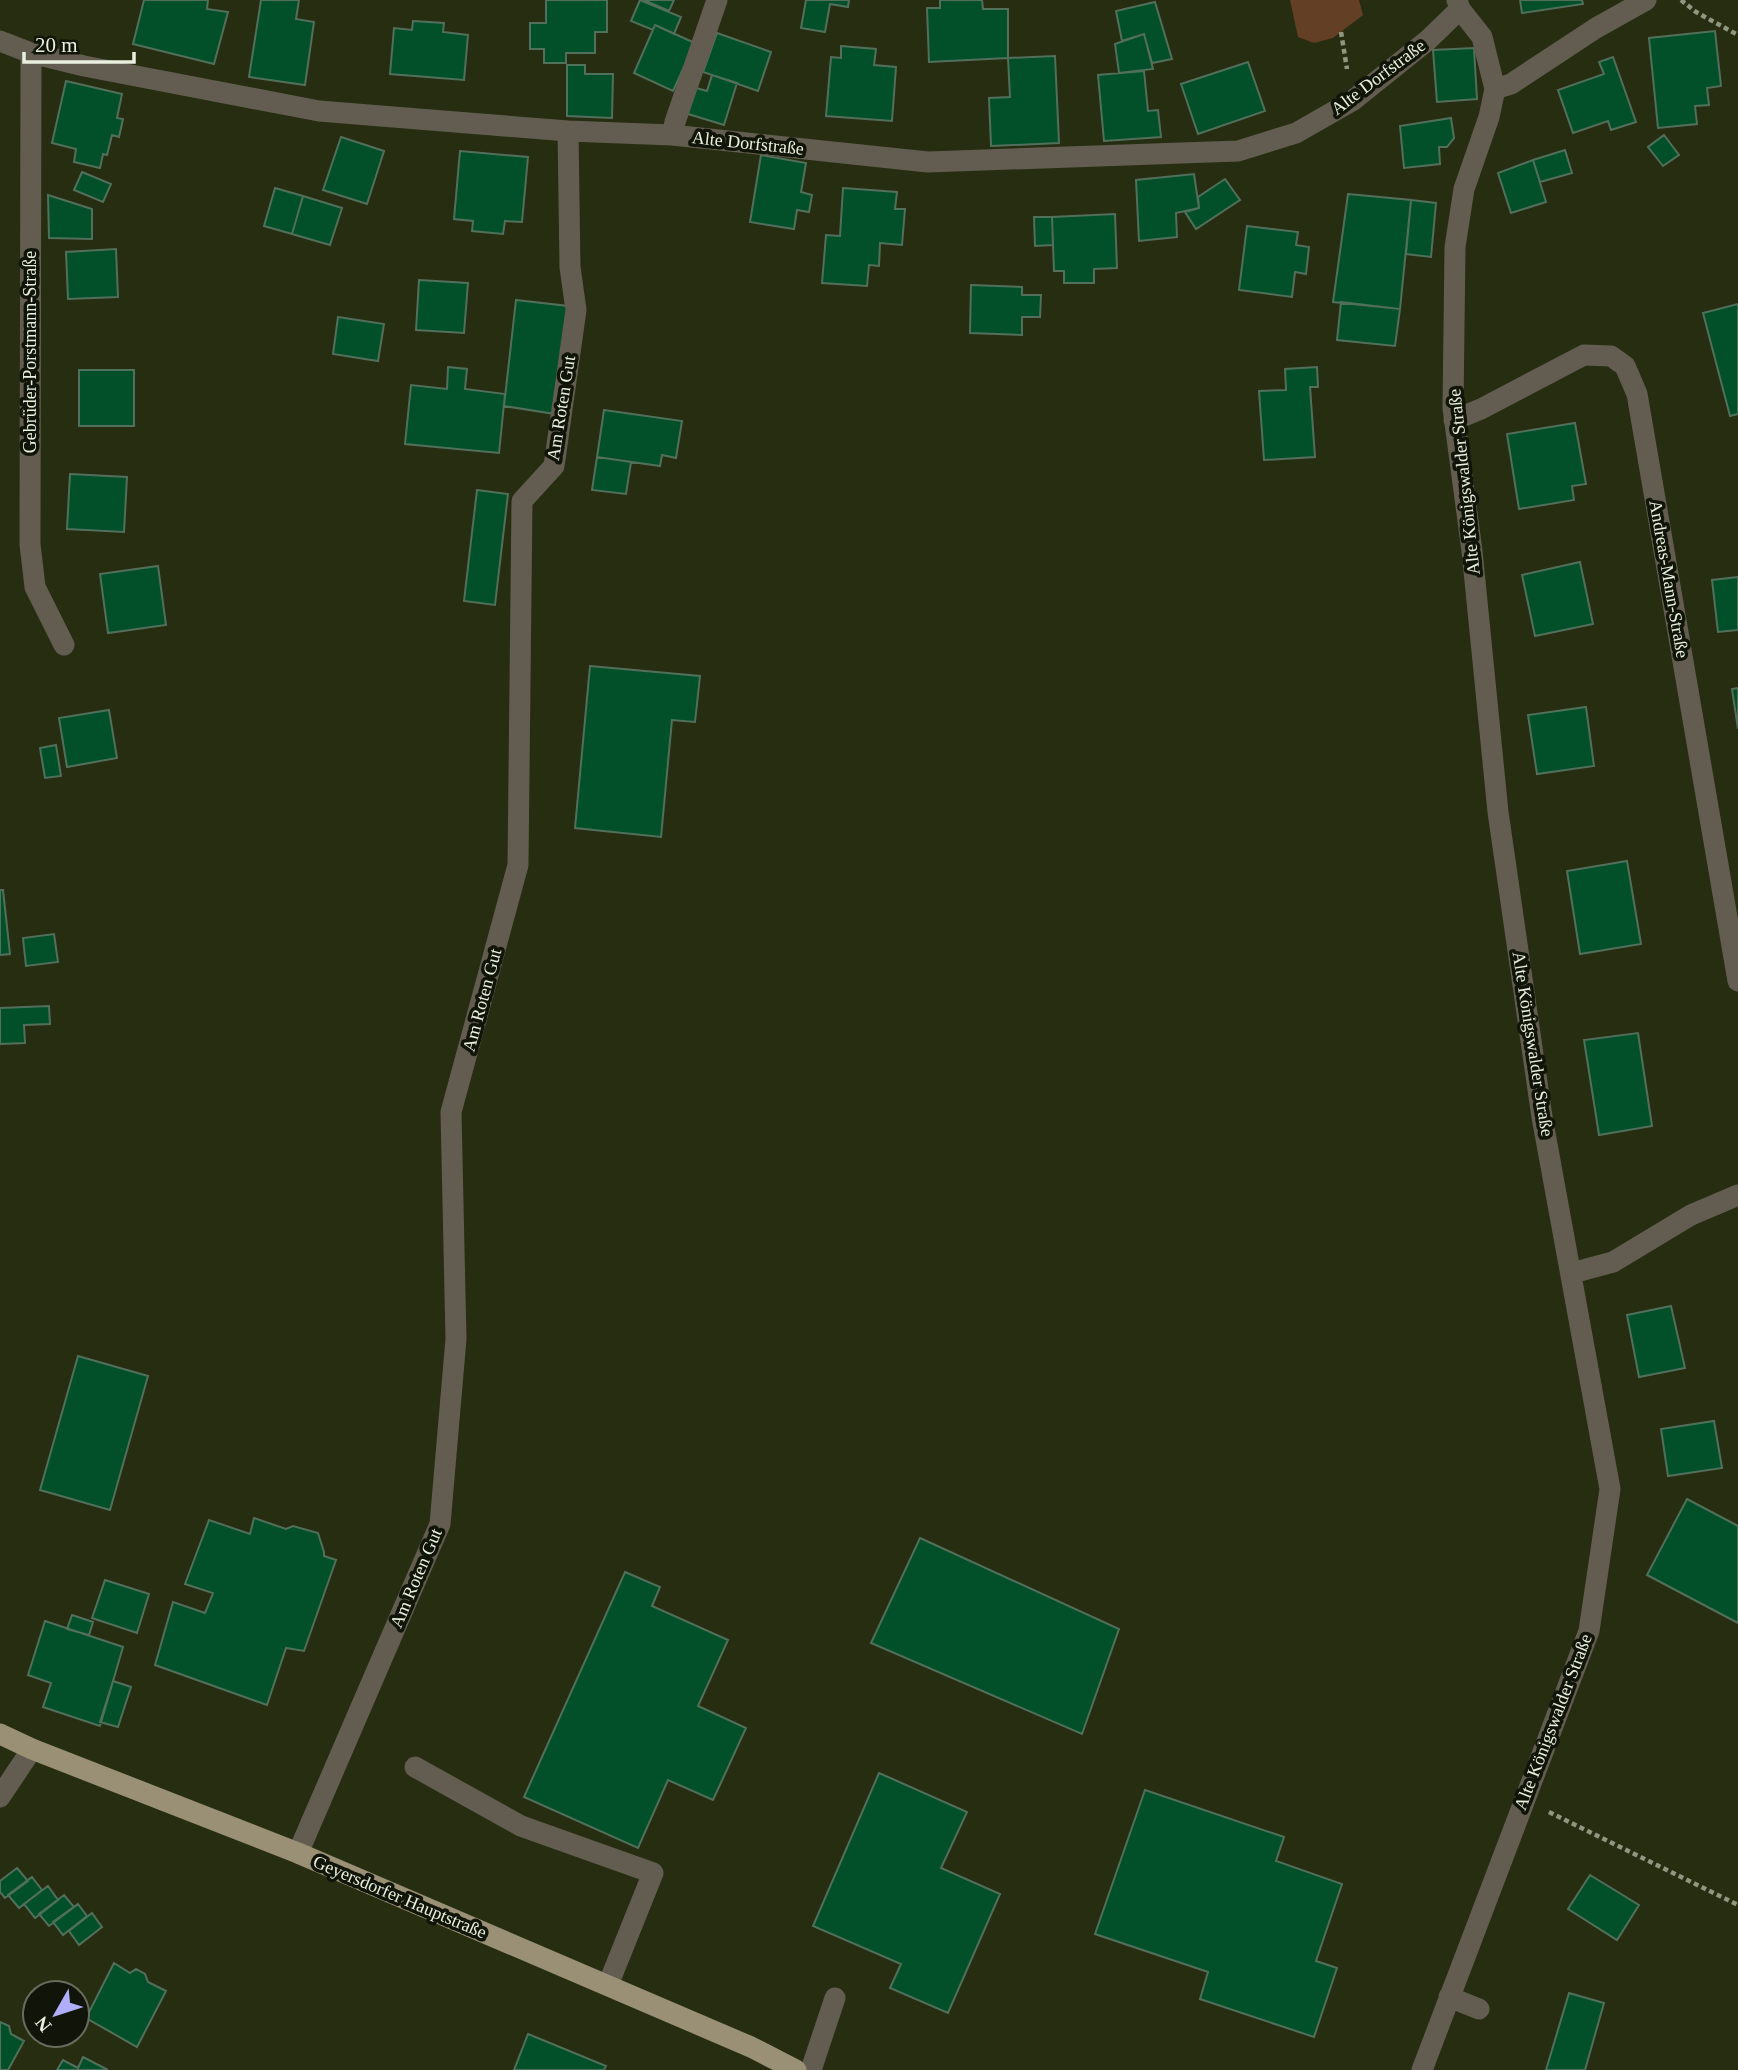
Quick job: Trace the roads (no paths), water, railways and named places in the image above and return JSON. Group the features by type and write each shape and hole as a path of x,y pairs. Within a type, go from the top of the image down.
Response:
{"main road":[{"name":"Geyersdorfer Hauptstraße","path":"0,1734 298,1853 751,2047 796,2070"}],"street":[{"path":"672,135 674,122 717,0"},
{"path":"1495,89 1511,83 1596,28 1646,0"},
{"name":"Alte Dorfstraße","path":"0,41 31,53 84,66 319,111 568,131 672,135 928,162 1238,152 1296,133 1352,101 1428,40 1458,5"},
{"name":"Alte Königswalder Straße","path":"1422,2070 1589,1631 1610,1489 1542,1117 1498,812 1472,551 1454,420 1455,247 1464,189 1489,117 1495,89 1482,37 1458,5"},
{"name":"Gebrüder-Porstmann-Straße","path":"31,53 30,544 36,587 64,645"},
{"name":"Am Roten Gut","path":"298,1853 440,1524 456,1339 451,1112 518,865 522,501 554,466 576,310 570,267 568,131"},
{"name":"Andreas-Mann-Straße","path":"1454,420 1481,409 1584,355 1611,356 1625,366 1637,394 1738,981"},
{"path":"1572,1273 1613,1262 1691,1215 1738,1195"},
{"path":"0,1797 32,1749"},
{"path":"415,1767 521,1826 653,1873 607,1985"},
{"path":"1449,1997 1479,2009"},
{"path":"811,2070 835,1998"}]}
